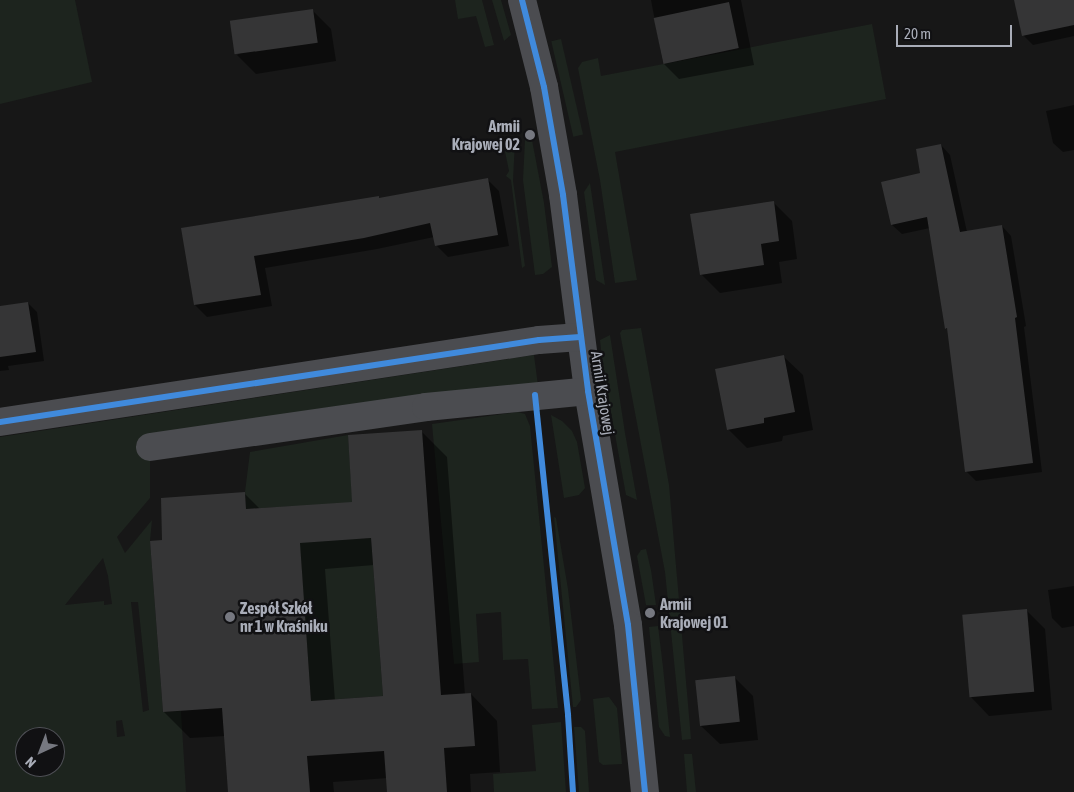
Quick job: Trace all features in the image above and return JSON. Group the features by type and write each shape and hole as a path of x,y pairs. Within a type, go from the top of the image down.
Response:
{"street":[{"name":"Armii Krajowej","path":"522,0 546,97 569,238 588,391 628,625 645,792"},
{"path":"0,422 539,340 580,336"},
{"path":"150,447 426,407 588,391"}],"shaded area":[{"path":"0,0 75,0 92,82 0,104"},
{"path":"455,0 482,0 494,45 485,47 476,16 458,19"},
{"path":"492,0 501,0 511,35 504,41"},
{"path":"872,24 886,99 615,152 637,280 615,283 600,180 578,68 582,62 598,58 601,76"},
{"path":"561,39 583,134 573,137 551,41"},
{"path":"515,140 513,181 525,266 522,268 511,180 506,176 509,171 503,142"},
{"path":"525,140 532,140 544,203 552,267 543,274 535,275 523,180"},
{"path":"590,183 605,285 596,280 584,192"},
{"path":"641,328 669,485 691,739 682,740 665,572 620,333 622,330"},
{"path":"610,335 637,500 626,495 603,368 600,340"},
{"path":"534,355 538,386 150,441 150,498 117,537 125,553 152,520 150,541 163,712 181,711 186,792 0,792 0,437","holes":["103,558 112,604 104,605 104,601 65,605","131,602 138,602 149,710 143,712","122,720 125,736 117,737 116,721"]},
{"path":"518,412 525,414 530,426 558,708 532,709 528,659 503,660 501,612 476,614 479,662 454,664 432,424"},
{"path":"551,415 562,421 572,431 577,442 585,488 579,495 564,498"},
{"path":"348,435 355,539 371,538 383,696 311,701 297,506 246,509 245,492 250,452"},
{"path":"554,517 556,518 568,589 581,700 576,707 573,707"},
{"path":"646,549 656,605 646,605 637,556 641,550"},
{"path":"658,626 670,737 665,736 659,727 649,627"},
{"path":"609,697 617,708 622,764 603,765 599,762 593,699"},
{"path":"561,722 566,792 494,792 493,774 536,771 532,725"},
{"path":"574,727 581,727 585,731 589,792 579,792"},
{"path":"684,754 692,754 696,792 687,792"}],"building":[{"path":"1014,0 1074,0 1074,25 1022,36"},
{"path":"729,2 739,48 663,64 654,18"},
{"path":"313,9 318,43 235,54 230,21"},
{"path":"941,144 960,232 1002,225 1017,317 1015,318 1033,463 965,472 947,328 945,329 927,217 891,225 881,182 920,173 916,149"},
{"path":"488,178 498,235 435,246 430,223 364,238 254,256 261,295 194,305 181,228 379,196 379,198"},
{"path":"774,201 779,241 761,244 764,265 700,275 690,214"},
{"path":"28,302 36,352 0,357 0,306"},
{"path":"784,355 795,412 764,418 764,423 727,430 715,369"},
{"name":"Zespół Szkół nr 1 w Kraśniku","path":"422,430 441,695 471,693 475,746 444,748 447,792 387,792 384,751 307,756 310,792 228,792 222,708 163,712 150,541 162,540 161,498 245,492 246,509 352,502 348,435","holes":["371,538 383,696 311,701 300,543"]},
{"path":"1027,609 1034,692 969,697 962,615"},
{"path":"735,676 740,722 700,726 695,680"}],"cycle path":[{"path":"522,0 544,87 563,195 588,391 628,625 645,792"},
{"path":"0,422 539,340 580,337"},
{"path":"535,395 568,715 573,792"}],"place":[{"name":"Armii Krajowej 02","path":"530,135"},
{"name":"Armii Krajowej 01","path":"650,613"},
{"name":"Zespół Szkół nr 1 w Kraśniku","path":"230,617"}]}
